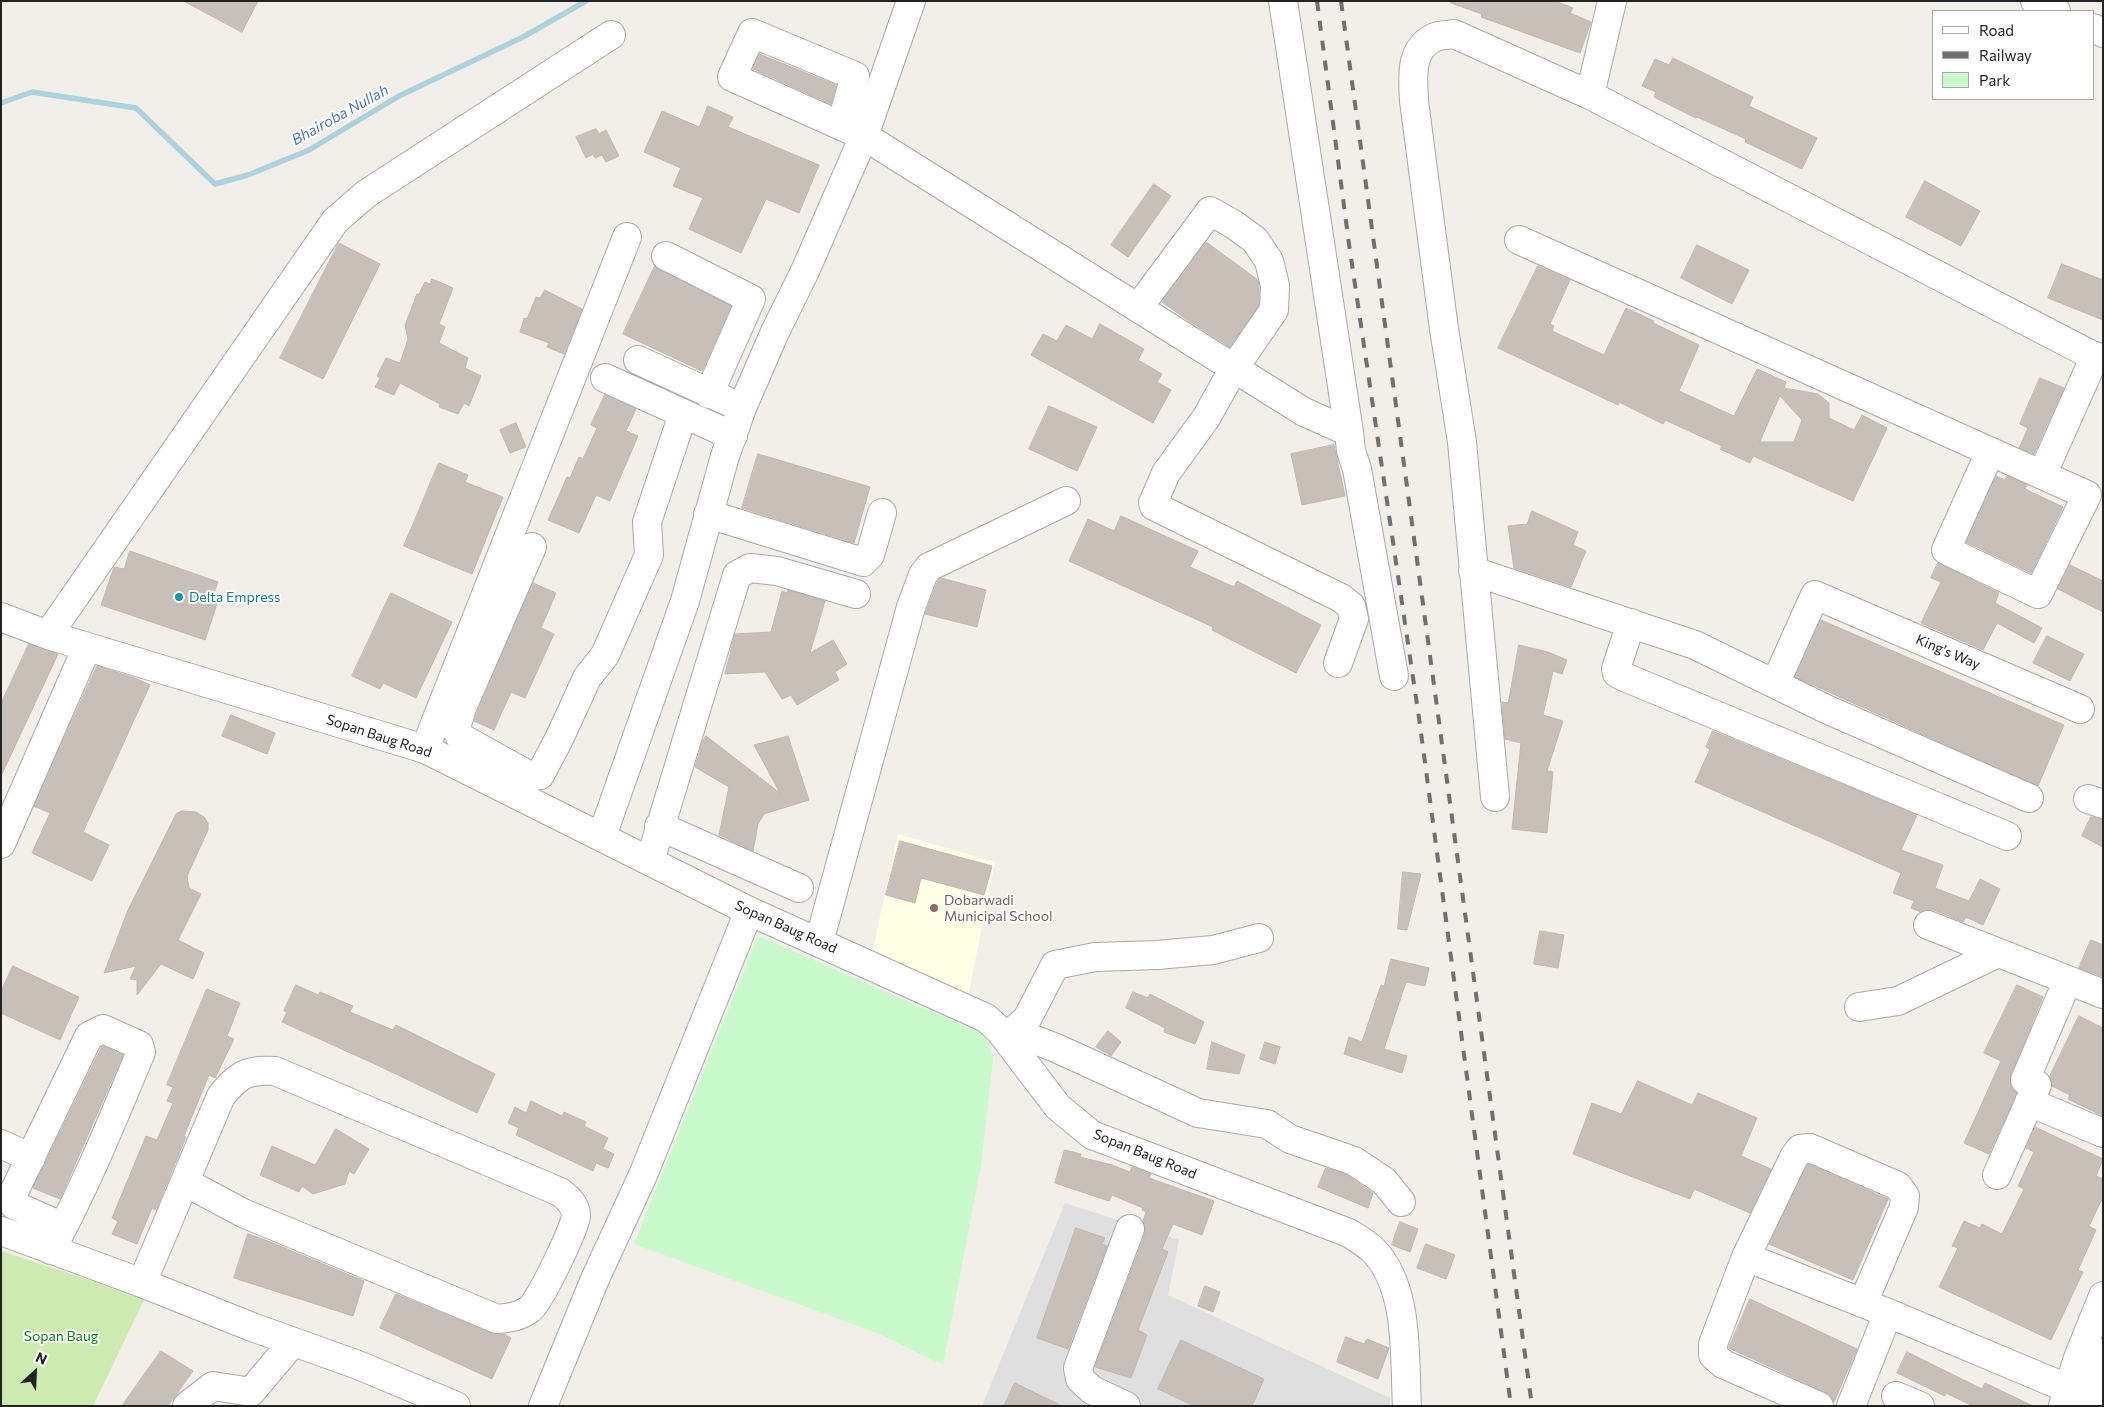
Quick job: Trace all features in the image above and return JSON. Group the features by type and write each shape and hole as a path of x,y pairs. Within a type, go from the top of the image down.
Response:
{"street":[{"path":"602,836 685,600 708,514 742,408 774,334 806,271 852,130 911,1"},
{"path":"1283,1 1351,451 1357,469 1394,676"},
{"path":"1590,95 1612,1"},
{"path":"2035,1 2054,10"},
{"path":"1495,797 1462,442 1444,329 1414,101 1413,68 1419,50 1435,37 1454,34 1590,95 2099,358 2042,475"},
{"path":"48,635 335,221 366,194 612,35"},
{"path":"852,130 1304,412 1349,432"},
{"path":"1138,308 1210,211 1233,224 1255,240 1269,261 1275,285 1274,310 1234,368 1206,418 1166,473 1154,498 1154,506 1341,598 1351,606 1354,619 1338,663"},
{"path":"425,749 627,237"},
{"path":"1519,240 2087,495 2038,594 1946,550 1990,452"},
{"path":"666,256 751,299 709,394"},
{"path":"638,360 742,408"},
{"path":"605,378 733,436"},
{"path":"532,547 462,708 456,727 460,737 530,776 540,775 587,678 605,655 649,555 647,522 683,414"},
{"path":"819,942 911,607 924,575 929,567 1066,501"},
{"path":"708,514 863,562 870,554 882,513"},
{"path":"650,861 659,826 737,575 750,568 777,571 856,594"},
{"path":"1473,571 1695,645 1826,709 2028,798"},
{"name":"King's Way","path":"1775,684 1816,595 2080,709"},
{"name":"Sopan Baug Road","path":"1,617 48,635 425,749 749,911 986,1018 1005,1032 1058,1107 1092,1135 1349,1233 1374,1250 1393,1278 1401,1309 1407,1406"},
{"path":"1631,623 1616,669 1617,673 1622,676 2008,836"},
{"path":"1,844 87,647"},
{"path":"659,826 799,888"},
{"path":"544,1406 595,1279 643,1175 749,911"},
{"path":"1928,925 2103,994"},
{"path":"1005,1032 1027,1019 1055,965 1095,958 1213,950 1259,938"},
{"path":"1858,1007 1898,1001 1998,953"},
{"path":"2028,982 2103,1014"},
{"path":"1997,1175 2036,1085 2025,1080 2061,996"},
{"path":"57,1238 81,1192 142,1052 138,1045 103,1029 89,1036 12,1196 14,1205 57,1238 142,1283 293,1342 358,1365 456,1406"},
{"path":"1005,1032 1056,1048 1198,1114 1268,1124 1290,1139 1354,1161 1384,1181 1401,1202"},
{"path":"142,1283 185,1182 222,1096 238,1076 257,1070 275,1072 560,1192 571,1199 576,1215 573,1231 532,1308 517,1317 497,1319 243,1212 185,1182"},
{"path":"2029,1102 2103,1133"},
{"path":"1,1144 31,1158"},
{"path":"1820,1406 1724,1364 1713,1355 1712,1344 1746,1257 1794,1157 1800,1150 1810,1148 1898,1186 1906,1196 1904,1207 1863,1303"},
{"path":"1126,1406 1092,1390 1080,1379 1078,1368 1130,1229"},
{"path":"1,1231 57,1238"},
{"path":"1746,1257 1888,1313 2073,1400"},
{"path":"557,1261 595,1279"},
{"path":"2073,1400 2078,1358 2103,1296"},
{"path":"1851,1406 1888,1313"},
{"path":"187,1406 213,1386 250,1392 293,1342"},
{"path":"2073,1400 2103,1353"}],"shaded area":[{"name":"Dobarwadi Municipal School","path":"898,834 995,862 968,996 872,954"},
{"path":"1065,1203 1179,1240 1168,1295 1390,1398 1390,1406 982,1406"}],"green space":[{"path":"758,936 981,1033 989,1045 993,1059 981,1165 943,1365 880,1334 634,1244"},
{"name":"Sopan Baug","path":"1,1251 145,1298 93,1406 1,1406"}],"building":[{"path":"184,1 258,1 242,32"},
{"path":"1451,1 1555,1 1573,8 1570,13 1591,22 1580,53 1481,17 1482,14 1451,3"},
{"path":"759,54 836,85 831,104 753,69"},
{"path":"1673,58 1753,97 1749,106 1817,138 1802,169 1745,142 1746,139 1696,118 1654,97 1656,92 1642,86 1655,59 1669,65"},
{"path":"708,106 733,117 728,127 819,165 799,213 766,199 741,253 689,229 703,198 673,186 681,168 644,152 662,111 699,127"},
{"path":"596,129 599,134 606,130 619,156 606,162 602,155 595,158 593,154 586,158 576,137"},
{"path":"1925,181 1980,211 1961,246 1906,217"},
{"path":"1154,184 1171,196 1128,257 1111,245"},
{"path":"1206,242 1258,280 1259,305 1230,347 1162,302"},
{"path":"339,243 380,264 323,379 280,358"},
{"path":"1697,245 1749,270 1732,304 1681,278"},
{"path":"2062,264 2103,280 2103,320 2048,298"},
{"path":"655,266 731,306 702,371 623,334"},
{"path":"1538,266 1570,280 1550,324 1554,326 1552,331 1604,355 1626,308 1699,345 1679,391 1734,416 1757,369 1786,382 1784,388 1818,394 1829,403 1829,418 1854,430 1862,415 1887,428 1853,501 1753,456 1750,463 1720,449 1722,446 1665,420 1663,424 1619,402 1618,405 1498,348","holes":["1780,396 1802,420 1794,442 1760,442"]},
{"path":"432,279 453,288 439,324 445,327 439,343 468,358 465,368 481,376 469,406 464,403 458,414 439,407 440,404 400,383 394,395 375,387 380,378 377,376 386,358 400,363 408,339 405,325 417,294 419,294 425,282 430,284"},
{"path":"545,290 582,309 564,354 547,347 549,343 520,332 524,318 527,319 536,297 540,298"},
{"path":"1100,324 1144,349 1138,360 1162,374 1157,382 1171,390 1153,423 1031,355 1043,334 1057,341 1066,325 1092,339"},
{"path":"2040,378 2064,388 2034,454 2019,448 2028,428 2020,424"},
{"path":"605,395 636,409 626,431 638,436 610,501 596,495 579,533 548,520 567,477 570,478 579,457 583,459 597,428 591,425"},
{"path":"1049,406 1097,427 1077,471 1029,449"},
{"path":"516,423 526,447 510,453 500,430"},
{"path":"1334,445 1345,496 1302,505 1291,454"},
{"path":"758,454 870,487 854,543 742,508"},
{"path":"439,463 468,475 465,482 503,497 472,574 404,546"},
{"path":"1996,476 2005,480 2007,476 2027,485 2025,489 2063,507 2031,573 1966,542"},
{"path":"1532,511 1578,532 1573,545 1586,551 1571,587 1514,568 1508,526 1527,524"},
{"path":"1121,516 1198,551 1190,567 1234,587 1237,581 1321,625 1296,673 1212,630 1213,627 1069,561 1088,519 1114,531"},
{"name":"Delta Empress","path":"130,551 218,582 212,599 218,601 205,640 101,605 114,567 124,569"},
{"path":"1938,563 1999,593 1995,603 2042,628 2034,643 1997,623 1983,650 1921,623 1941,582 1931,578"},
{"path":"2070,565 2103,581 2103,612 2058,589"},
{"path":"941,578 986,590 977,627 925,614 937,583"},
{"path":"533,583 556,593 541,628 554,634 525,698 511,692 494,730 474,721"},
{"path":"788,590 825,601 810,653 833,640 847,664 835,672 839,680 797,705 791,695 782,699 765,672 725,674 735,634 771,632 782,591 787,593"},
{"path":"391,593 452,622 416,698 383,683 380,689 352,676"},
{"path":"1821,620 2064,725 2038,786 1795,677"},
{"path":"2047,636 2084,654 2070,681 2033,663"},
{"path":"29,644 58,654 1,776 1,704"},
{"path":"1519,645 1548,652 1567,660 1562,674 1553,671 1543,715 1563,721 1547,771 1553,772 1547,833 1512,829 1521,743 1505,739 1502,702 1508,703"},
{"path":"97,666 135,678 150,685 83,832 109,845 92,881 32,853 50,813 34,806"},
{"path":"231,715 275,733 267,754 222,736"},
{"path":"1713,731 1917,815 1901,850 1943,865 1935,888 1969,901 1980,879 2000,889 1983,925 1966,917 1963,922 1934,910 1921,912 1911,908 1914,901 1893,893 1901,873 1695,782 1710,749 1706,747"},
{"path":"706,736 780,793 754,745 788,736 809,800 764,814 758,824 753,851 719,835 729,787 695,767"},
{"path":"182,811 196,812 204,817 208,823 208,830 187,876 189,888 201,894 178,940 204,953 193,979 161,964 137,995 137,980 130,979 136,966 104,973 128,910 176,814"},
{"path":"2091,817 2103,819 2103,847 2082,836"},
{"path":"900,841 992,866 984,895 921,878 915,903 886,895"},
{"path":"1403,872 1421,874 1407,930 1398,929"},
{"path":"1540,931 1564,935 1558,968 1534,964"},
{"path":"2091,940 2103,945 2103,977 2079,968"},
{"path":"1391,959 1429,968 1425,986 1406,982 1384,1049 1407,1056 1402,1073 1344,1054 1349,1037 1362,1042 1381,985 1384,986"},
{"path":"13,966 79,997 60,1040 1,1013 1,992"},
{"path":"296,985 318,995 320,992 353,1006 350,1012 393,1030 396,1025 495,1074 477,1113 282,1022 287,1012 284,1011"},
{"path":"2017,985 2043,997 2011,1074 2010,1082 2012,1089 2017,1093 1989,1154 1964,1143 2001,1061 1984,1053"},
{"path":"207,989 240,1003 227,1036 234,1039 215,1078 209,1075 156,1210 152,1208 137,1244 112,1234 118,1221 112,1218 146,1136 157,1140 173,1103 167,1101 173,1087 167,1085"},
{"path":"1133,992 1148,998 1150,994 1204,1022 1195,1044 1164,1032 1165,1028 1126,1008"},
{"path":"2079,1016 2103,1028 2103,1116 2068,1099 2070,1095 2052,1086 2050,1076"},
{"path":"1108,1031 1121,1042 1111,1056 1096,1047"},
{"path":"1212,1042 1245,1055 1239,1074 1207,1069"},
{"path":"1265,1042 1280,1047 1275,1064 1260,1059"},
{"path":"103,1046 123,1055 60,1199 33,1188"},
{"path":"1638,1081 1692,1105 1698,1093 1757,1118 1741,1156 1771,1169 1750,1213 1694,1189 1690,1199 1573,1154 1592,1103 1621,1114"},
{"path":"531,1101 562,1116 564,1112 586,1122 584,1126 608,1138 603,1149 614,1154 608,1168 596,1163 593,1171 516,1135 519,1128 508,1123 515,1107 526,1113"},
{"path":"2035,1127 2103,1159 2096,1176 2103,1179 2103,1197 2089,1226 2096,1230 2078,1270 2083,1272 2051,1340 1939,1287 1958,1248 1952,1246 1964,1221 1980,1228 1982,1224 2002,1234 2024,1189 2018,1186 2034,1152 2026,1148"},
{"path":"336,1129 369,1149 354,1174 349,1171 345,1184 313,1194 302,1186 299,1192 260,1175 272,1146 315,1165"},
{"path":"1065,1150 1081,1154 1080,1157 1112,1165 1130,1172 1132,1167 1151,1174 1149,1178 1214,1201 1202,1235 1173,1224 1162,1249 1168,1252 1138,1330 1147,1335 1131,1378 1095,1367 1145,1234 1143,1221 1146,1212 1142,1210 1143,1208 1112,1195 1109,1201 1055,1183"},
{"path":"1808,1164 1888,1199 1853,1280 1769,1244"},
{"path":"1326,1168 1347,1175 1373,1193 1368,1208 1318,1187"},
{"path":"1400,1222 1418,1229 1410,1252 1392,1245"},
{"path":"1076,1228 1105,1238 1102,1244 1107,1246 1068,1349 1037,1338"},
{"path":"248,1234 364,1281 353,1316 234,1278"},
{"path":"1426,1244 1455,1255 1446,1279 1417,1268"},
{"path":"1205,1286 1220,1292 1213,1312 1198,1306"},
{"path":"396,1294 491,1333 504,1334 511,1338 492,1379 380,1328"},
{"path":"1750,1299 1857,1349 1834,1402 1831,1396 1825,1392 1729,1348"},
{"path":"1346,1337 1364,1344 1367,1339 1389,1348 1378,1379 1337,1362"},
{"path":"1181,1340 1264,1379 1252,1406 1194,1406 1158,1389"},
{"path":"161,1351 193,1371 168,1406 122,1406"},
{"path":"1907,1352 1982,1389 1985,1383 2033,1406 1973,1406 1946,1393 1945,1396 1897,1373"},
{"path":"1015,1383 1062,1406 1004,1406"}],"waterway":[{"name":"Bhairoba Nullah","path":"1,103 32,92 136,108 215,184 248,175 309,150 399,96 523,37 586,1"}],"railway":[{"path":"1317,1 1349,244 1419,718 1511,1406"},
{"path":"1341,1 1532,1406"}],"place":[{"name":"Delta Empress","path":"179,597"},
{"name":"Dobarwadi Municipal School","path":"934,908"}]}
